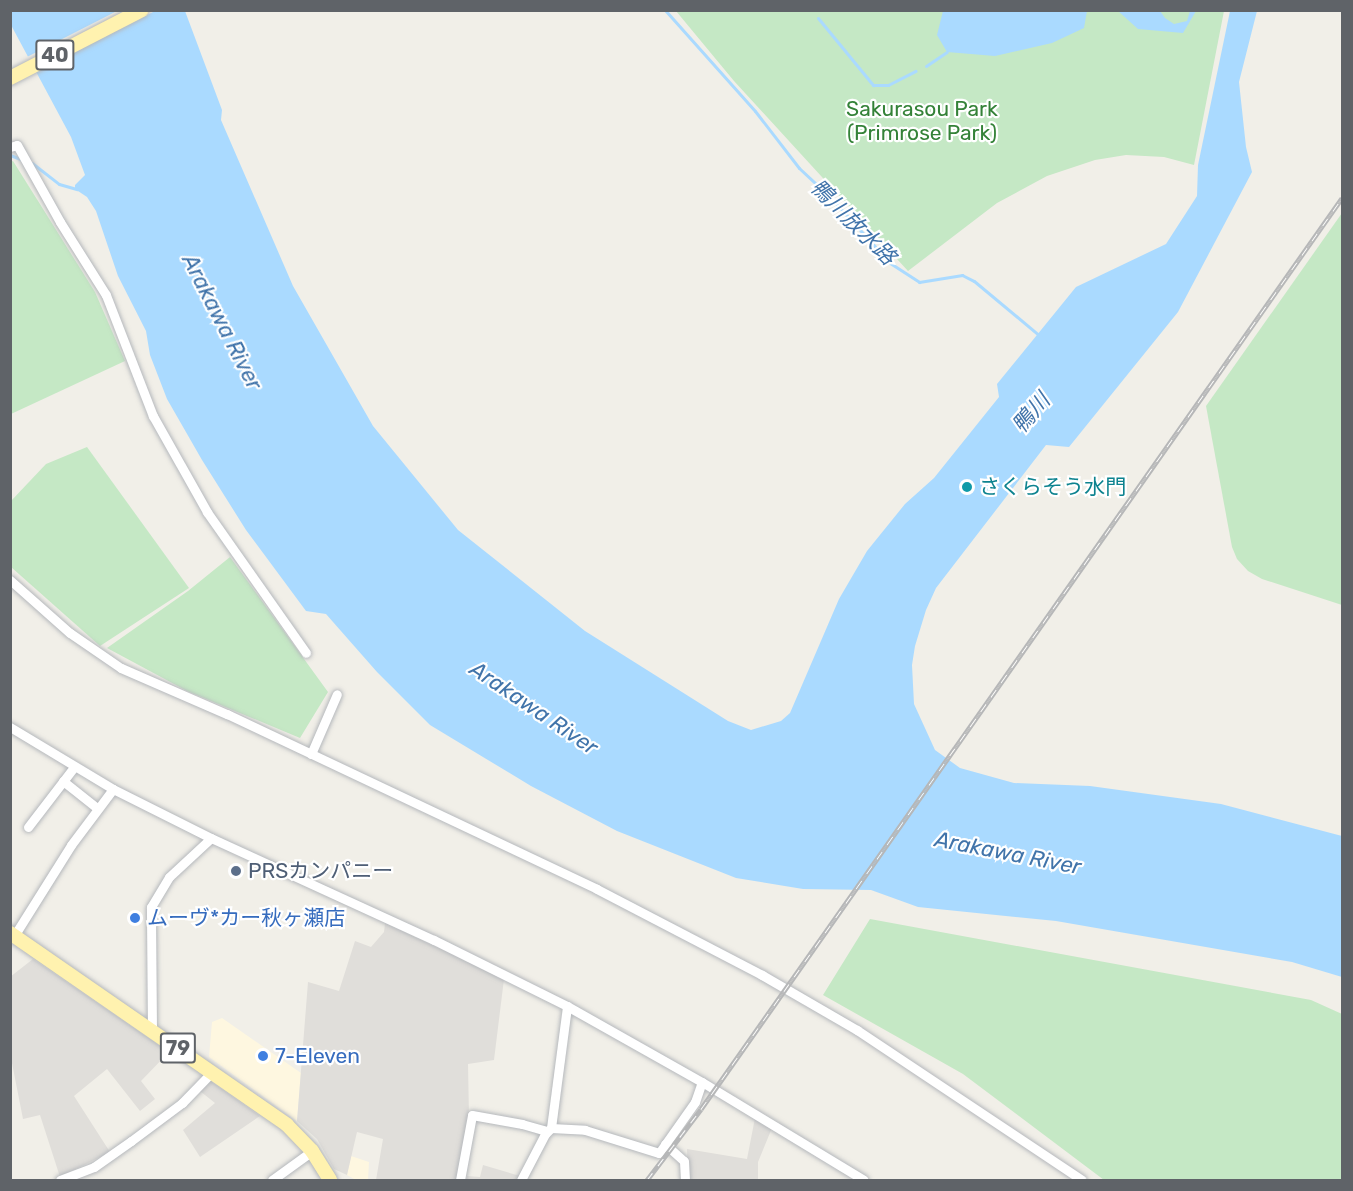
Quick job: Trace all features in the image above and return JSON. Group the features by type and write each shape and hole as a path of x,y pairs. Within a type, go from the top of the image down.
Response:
{"main road":[{"name":"40","path":"10,78 142,10"},
{"name":"79","path":"12,935 286,1125 312,1151 332,1180"}],"street":[{"path":"10,147 16,145 60,222 106,295 153,416 207,512 306,653"},
{"path":"10,580 70,633 121,668 311,754 597,889 745,965 857,1030 1082,1180"},
{"path":"311,754 337,694"},
{"path":"10,727 113,789 211,838 454,950 567,1006 702,1082 864,1180"},
{"path":"28,827 74,766"},
{"path":"63,781 97,808"},
{"path":"12,935 97,808 113,789"},
{"path":"152,1030 151,907 169,877 211,838"},
{"path":"521,1180 549,1130 567,1006"},
{"path":"60,1180 94,1167 131,1141 182,1103 212,1072"},
{"path":"460,1180 472,1116 549,1130 585,1130 658,1152 694,1102 702,1082"},
{"path":"665,1144 684,1161 685,1180"},
{"path":"272,1180 312,1151"}],"shaded area":[{"path":"385,923 504,979 494,1060 468,1064 469,1117 458,1180 376,1180 383,1139 357,1132 347,1175 334,1169 317,1139 297,1121 308,982 339,991 355,941 371,947 384,932"},
{"path":"33,959 169,1052 141,1081 155,1099 140,1111 107,1069 74,1096 110,1152 60,1177 40,1115 23,1119 11,1058 10,977"},
{"path":"222,1018 301,1073 297,1121 209,1057 212,1022"},
{"path":"209,1080 260,1116 200,1157 183,1130 215,1103 200,1091"},
{"path":"755,1118 772,1128 758,1162 758,1179 766,1180 688,1180 687,1149 747,1159"},
{"path":"351,1156 369,1162 368,1180 356,1180 347,1175"},
{"path":"483,1165 520,1176 518,1180 466,1180 467,1176 480,1177"}],"green space":[{"name":"Sakurasou Park (Primrose Park)","path":"676,11 1224,11 1194,165 1164,157 1126,155 1095,160 1047,176 997,203 908,271 734,81"},
{"path":"13,161 95,292 125,361 11,414 10,162"},
{"path":"1342,213 1342,605 1262,579 1248,571 1237,559 1232,547 1206,406"},
{"path":"87,447 189,588 100,646 11,567 11,501 46,464"},
{"path":"230,557 328,692 300,738 187,691 107,648 188,591"},
{"path":"870,919 1311,1000 1342,1014 1342,1180 1104,1180 963,1074 823,995"}],"water":[{"path":"943,10 1087,11 1084,28 1052,43 995,56 947,52 937,35"},
{"path":"10,11 185,11 222,110 221,120 293,286 373,426 458,530 585,631 728,721 751,730 781,721 790,713 839,599 867,551 905,504 934,478 999,397 997,384 1076,287 1166,244 1197,196 1198,165 1230,11 1257,11 1239,82 1246,147 1252,172 1178,312 1069,447 1046,445 936,588 926,610 915,646 912,665 914,704 935,750 960,768 1014,783 1090,786 1221,804 1342,836 1342,977 1292,962 1056,921 918,907 871,890 803,889 736,878 617,831 531,786 430,725 377,672 326,614 306,611 246,530 202,460 167,399 150,355 146,331 118,276 96,211 87,197 75,189 75,185 85,175 71,137 11,25"},
{"path":"1118,11 1160,11 1174,24 1187,21 1190,11 1196,11 1183,33 1138,29"}],"pier":[{"path":"117,11 155,11 33,73 25,58"}],"waterway":[{"name":"鴨川放水路","path":"665,10 755,111 799,168 830,197 890,263 919,282 962,275 974,281 1040,336"},
{"path":"818,18 873,85 888,85 916,71"},
{"path":"926,66 947,52"},
{"path":"10,155 23,160"},
{"path":"32,163 59,184 77,189"}],"railway":[{"path":"647,1180 701,1109 1342,198"}],"place":[{"name":"さくらそう水門","path":"967,487"},
{"name":"PRSカンパニー","path":"236,871"},
{"name":"ムーヴ*カー秋ヶ瀬店","path":"135,918"},
{"name":"7-Eleven","path":"263,1056"}],"water label":[{"name":"Arakawa River","path":"222,322"},
{"name":"鴨川","path":"1031,413"},
{"name":"Arakawa River","path":"534,708"},
{"name":"Arakawa River","path":"1008,853"}]}
